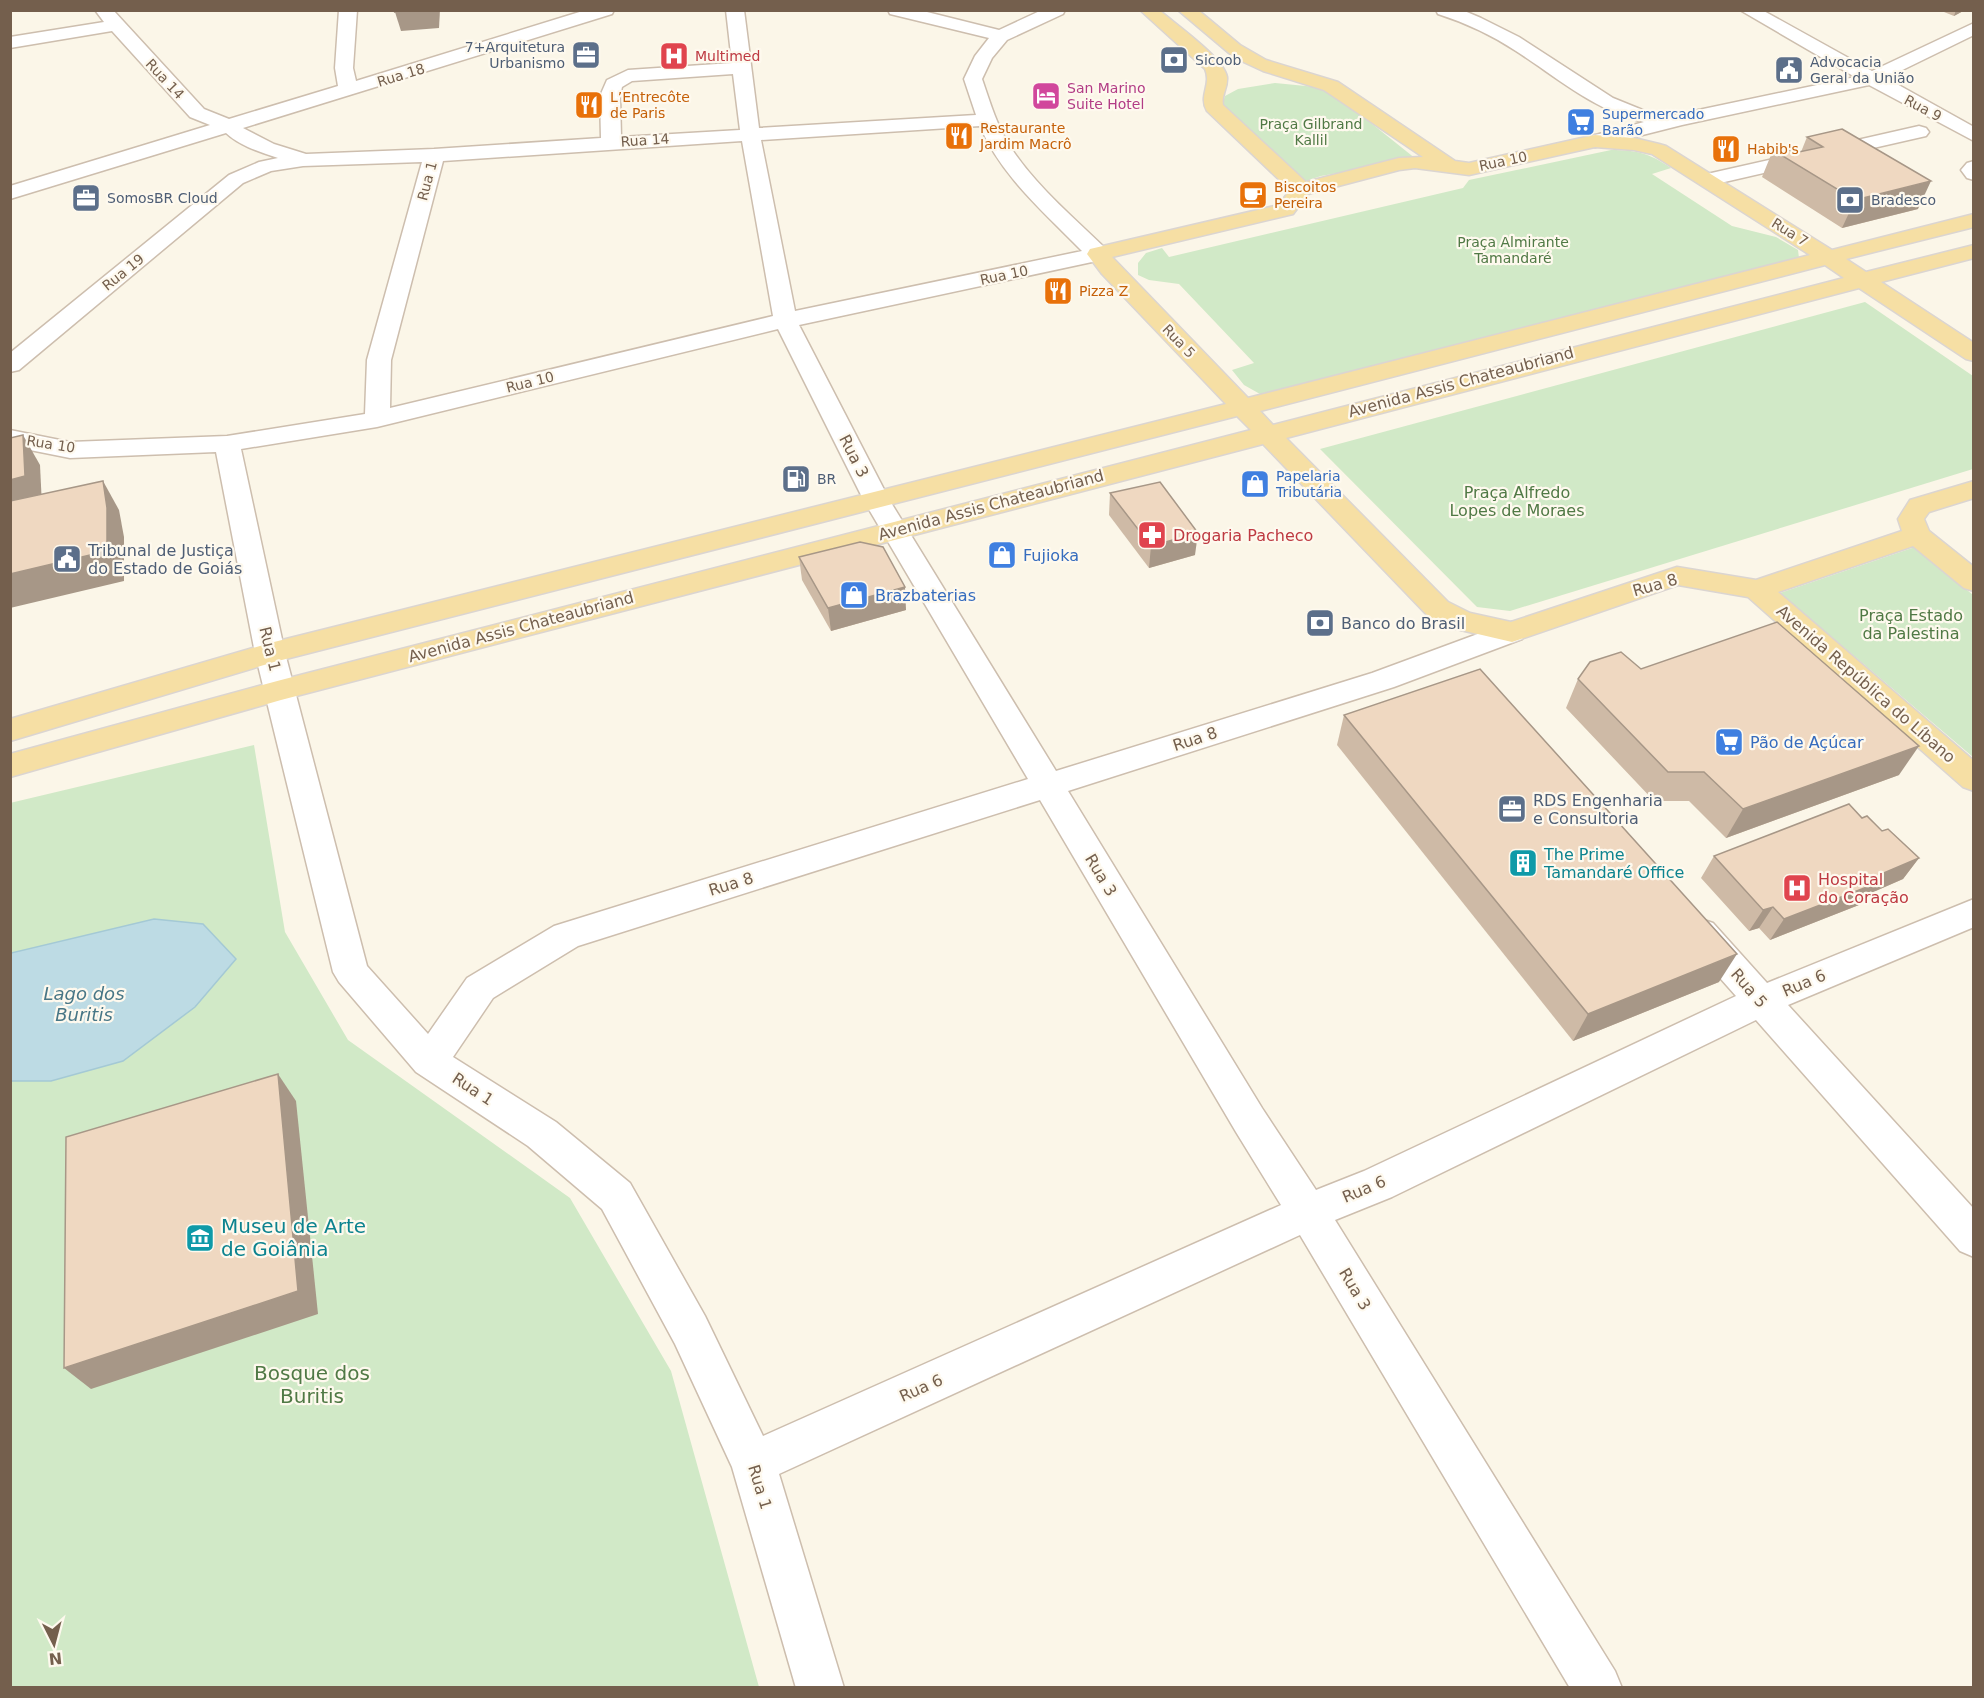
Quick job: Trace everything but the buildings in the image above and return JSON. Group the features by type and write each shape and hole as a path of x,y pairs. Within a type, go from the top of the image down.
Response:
{"main road":[{"path":"1148,10 1211,64 1218,73 1218,86 1212,97 1214,107 1296,182 1301,190"},
{"path":"1186,10 1249,59 1287,74 1312,78 1331,86 1449,165"},
{"path":"1218,86 1243,79 1287,74"},
{"name":"Rua 10","path":"1098,254 1286,210 1301,190 1329,180 1399,164 1416,162 1469,169 1595,141"},
{"name":"Rua 7","path":"1595,141 1634,144 1659,150 1830,258 1974,354"},
{"name":"Avenida Assis Chateaubriand","path":"10,766 886,515 1244,408 1974,220"},
{"name":"Avenida Assis Chateaubriand","path":"10,730 270,653 886,515 1267,433 1974,251"},
{"name":"Rua 5","path":"1098,254 1438,609 1462,621 1512,632"},
{"path":"1974,489 1918,506 1911,519 1917,535 1974,582"},
{"name":"Rua 8","path":"1512,632 1677,576 1758,589 1917,535"},
{"name":"Avenida República do Líbano","path":"1758,589 1974,779"}],"street":[{"path":"348,10 344,68 348,91"},
{"name":"Rua 18","path":"10,193 606,10"},
{"name":"Rua 3","path":"735,10 750,133 785,320 886,515 1047,786 1598,1688"},
{"path":"896,10 1001,36"},
{"name":"Rua 5","path":"1057,10 1001,36 984,56 973,79 987,120 1001,148 1040,196 1098,254"},
{"path":"1443,10 1474,20 1522,47 1611,105 1638,116 1680,119"},
{"path":"1474,20 1498,10"},
{"name":"Rua 9","path":"1748,10 1870,80 1974,135"},
{"path":"10,43 109,18"},
{"name":"Rua 14","path":"109,18 196,113 231,127 240,135 267,148 303,159"},
{"name":"Rua 10","path":"1595,141 1680,119 1870,80 1974,28"},
{"path":"611,143 610,96 614,84 628,76 742,68"},
{"path":"1611,105 1623,120 1620,134"},
{"path":"196,113 195,136 208,139 229,161"},
{"name":"Rua 14","path":"229,161 266,166 303,159 434,154 987,120"},
{"path":"1707,180 1919,132"},
{"name":"Rua 1","path":"377,419 379,360 434,154"},
{"name":"Rua 19","path":"10,365 229,161"},
{"path":"1974,167 1971,170 1974,174"},
{"name":"Rua 10","path":"10,438 70,450 227,444 377,419 785,320 838,311 1098,254"},
{"name":"Rua 1","path":"227,444 270,653 351,972 429,1061 542,1134 616,1196 690,1330 753,1463 820,1688"},
{"name":"Rua 8","path":"429,1061 480,988 566,936 1383,680 1476,661 1512,632"},
{"name":"Rua 5","path":"1682,911 1974,1238"},
{"name":"Rua 6","path":"753,1463 1308,1212 1378,1184 1761,1001 1974,912"}],"green space":[{"name":"Praça Gilbrand Kallil","path":"1275,83 1316,87 1336,95 1416,159 1321,176 1303,182 1222,105 1225,96 1238,89"},
{"name":"Praça Almirante Tamandaré","path":"1611,150 1642,153 1663,163 1671,168 1652,174 1732,226 1776,237 1798,250 1799,258 1260,394 1244,385 1232,370 1254,363 1179,284 1149,280 1138,275 1138,263 1146,253 1162,248 1169,257 1463,188 1469,180"},
{"name":"Praça Alfredo Lopes de Moraes","path":"1865,302 1973,376 1973,469 1510,611 1477,607 1320,449"},
{"name":"Praça Estado da Palestina","path":"1915,547 1973,595 1973,757 1780,593"},
{"name":"Bosque dos Buritis","path":"254,745 285,932 348,1040 570,1198 671,1371 759,1687 11,1687 10,803"}],"water":[{"name":"Lago dos Buritis","path":"154,919 203,924 236,959 195,1007 123,1061 51,1081 11,1081 11,953"}],"place":[{"name":"7+Arquitetura Urbanismo","path":"586,55"},
{"name":"Multimed","path":"674,56"},
{"name":"Sicoob","path":"1174,60"},
{"name":"Advocacia Geral da União","path":"1789,70"},
{"name":"San Marino Suite Hotel","path":"1046,96"},
{"name":"L’Entrecôte de Paris","path":"589,105"},
{"name":"Supermercado Barão","path":"1581,122"},
{"name":"Restaurante Jardim Macrô","path":"959,136"},
{"name":"Habib's","path":"1726,149"},
{"name":"Biscoitos Pereira","path":"1253,195"},
{"name":"SomosBR Cloud","path":"86,198"},
{"name":"Bradesco","path":"1850,200"},
{"name":"Pizza Z","path":"1058,291"},
{"name":"BR","path":"796,479"},
{"name":"Papelaria Tributária","path":"1255,484"},
{"name":"Drogaria Pacheco","path":"1152,535"},
{"name":"Fujioka","path":"1002,555"},
{"name":"Tribunal de Justiça do Estado de Goiás","path":"67,559"},
{"name":"Brazbaterias","path":"854,595"},
{"name":"Banco do Brasil","path":"1320,623"},
{"name":"Pão de Açúcar","path":"1729,742"},
{"name":"RDS Engenharia e Consultoria","path":"1512,809"},
{"name":"The Prime Tamandaré Office","path":"1523,863"},
{"name":"Hospital do Coração","path":"1797,888"},
{"name":"Museu de Arte de Goiânia","path":"200,1238"}]}
